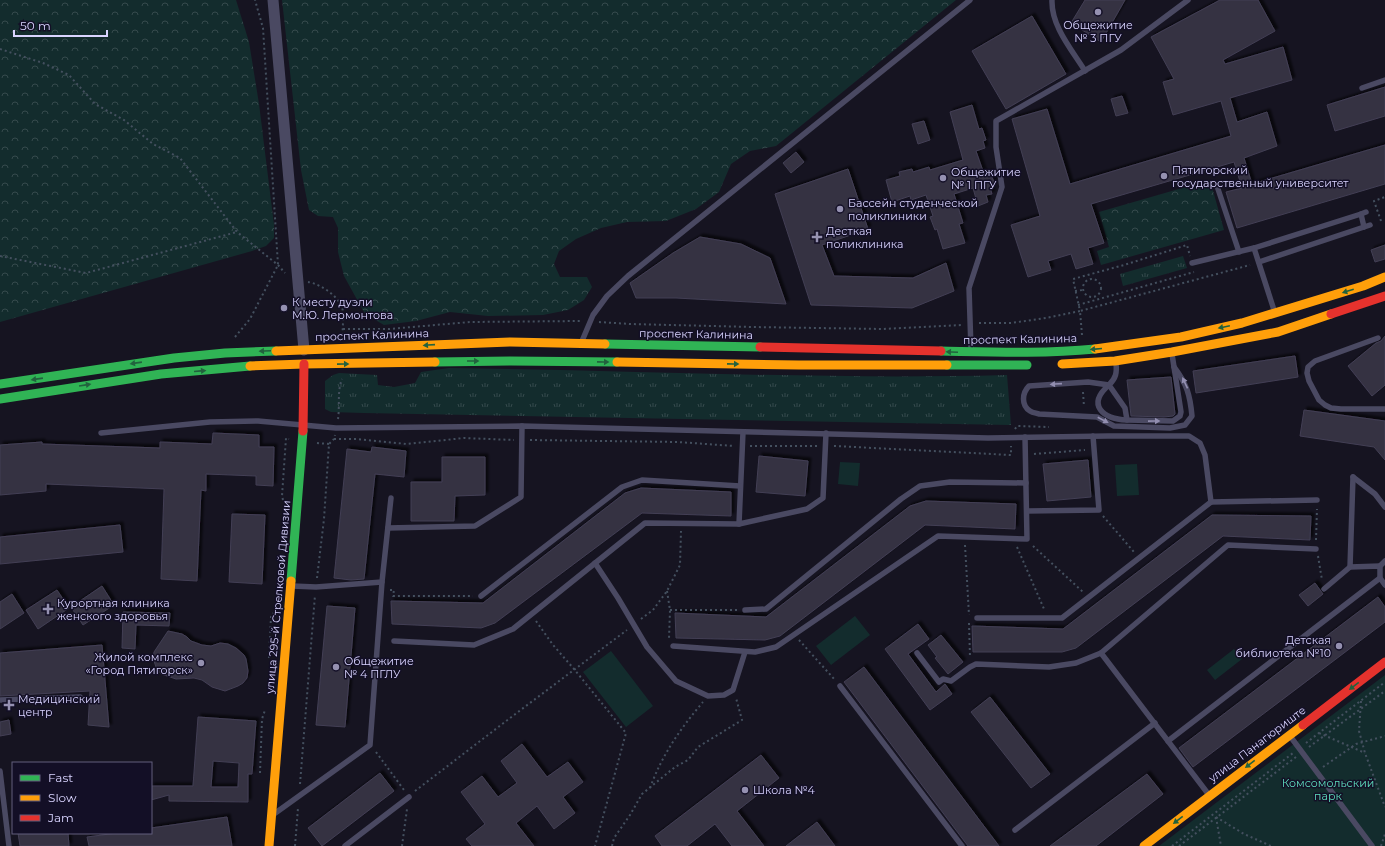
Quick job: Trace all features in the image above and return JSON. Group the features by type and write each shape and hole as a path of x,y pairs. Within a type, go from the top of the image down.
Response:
{"main road":[{"name":"проспект Калинина","path":"0,399 161,374 255,366 344,364 510,352 581,343 971,352 1051,352 1117,347 1181,336 1242,323 1385,278"},
{"path":"1051,364 1115,361 1278,332 1385,296"},
{"name":"проспект Калинина","path":"0,384 174,358 225,353 343,348 510,352 799,365 1036,365"},
{"name":"улица 295-й Стрелковой Дивизии","path":"269,846 304,425 304,350"},
{"name":"улица Панагюриште","path":"1144,846 1385,662"}],"street":[{"path":"273,0 304,350"}],"lane":[{"path":"581,343 593,316 607,296 628,276 970,0"},
{"path":"1052,0 1052,14 1056,24 1085,71"},
{"path":"971,352 969,288 1002,187 996,147 996,121 1121,50 1188,0"},
{"path":"1362,88 1385,80"},
{"path":"1217,186 1239,252"},
{"path":"1192,263 1254,248 1363,213 1367,226 1259,262"},
{"path":"1254,248 1274,312"},
{"path":"1378,338 1315,361 1308,367 1307,373 1309,381 1319,400 1331,408 1385,410"},
{"path":"1115,361 1116,375 1114,381 1099,395 1098,406 1101,411 1111,418 1127,420 1173,421 1180,416 1172,352"},
{"path":"1127,420 1125,408 1109,385 1082,382 1029,386 1024,394 1023,401 1030,412 1039,414 1097,417 1114,426 1170,428 1185,425 1192,416 1187,386 1174,367"},
{"path":"101,433 210,422 258,421 336,428 522,426 1011,438 1189,436 1200,443 1206,455 1211,502"},
{"path":"388,528 475,526 521,497 522,426"},
{"path":"739,524 743,432"},
{"path":"394,640 474,645 513,629 646,523 739,524 807,509 823,498 826,433"},
{"path":"1027,511 1099,510 1094,436"},
{"path":"674,646 745,652 755,652 776,647 938,536 1027,539 1025,437"},
{"path":"1350,567 1352,477 1375,494 1385,507"},
{"path":"480,596 622,487 642,480 740,486"},
{"path":"745,610 766,609 920,486 950,482 1026,483"},
{"path":"271,816 370,745 382,582 391,498"},
{"path":"977,618 1062,618 1211,502 1317,500"},
{"path":"917,654 939,682 943,679 951,681 976,664 1048,667 1076,663 1101,654 1228,545 1316,549"},
{"path":"595,563 647,647 676,681 708,696 724,695 734,690 745,652"},
{"path":"1168,741 1380,578 1383,564 1350,567 1324,589"},
{"path":"1380,578 1385,584"},
{"path":"291,586 316,587 382,582"},
{"path":"1101,654 1155,723 1209,796"},
{"path":"840,686 962,846"},
{"path":"0,700 80,697"},
{"path":"1015,830 1155,723"},
{"path":"1289,735 1372,846"},
{"path":"0,771 10,846"},
{"path":"345,846 409,797"}],"path":[{"path":"233,340 250,320 278,264 262,28 255,0"},
{"path":"0,50 43,63 69,74 95,104 124,120 153,144 180,158 237,232 278,264"},
{"path":"1381,221 1374,201 1385,197"},
{"path":"0,256 86,273 237,232"},
{"path":"1082,340 1080,311 1073,279 1187,245"},
{"path":"342,329 389,329 470,322 554,321 883,329 1011,323 1080,311 1259,262"},
{"path":"1078,304 1094,298 1194,273"},
{"path":"1088,275 1089,279"},
{"path":"1089,279 1097,280 1101,285 1101,291 1094,298"},
{"path":"1089,279 1084,284 1083,290 1088,296 1094,298"},
{"path":"298,280 314,283 334,295 344,310 342,329 343,348"},
{"path":"1075,291 1083,290"},
{"path":"295,846 316,587 324,519 329,444 334,439 340,410 339,387 344,375 344,364"},
{"path":"1082,382 1084,416"},
{"path":"1011,455 1011,433 1017,426 1054,427"},
{"path":"334,439 357,439 407,444 464,438 678,442 742,446 826,446 1011,455 1094,449"},
{"path":"1317,500 1316,549 1324,589"},
{"path":"1099,510 1139,558"},
{"path":"402,846 409,797 427,781 653,610 667,591 680,565 680,524"},
{"path":"964,536 969,615 970,667"},
{"path":"1013,539 1049,618"},
{"path":"1027,539 1089,597"},
{"path":"667,591 670,610 668,646 674,646"},
{"path":"394,596 480,596"},
{"path":"670,610 745,610"},
{"path":"531,614 553,645 626,733 595,846"},
{"path":"794,635 840,686"},
{"path":"1179,846 1301,750 1319,733 1385,682"},
{"path":"612,846 614,838 642,794 675,767 688,760 698,747 742,720 734,690"},
{"path":"1172,846 1301,750 1325,736 1385,691"},
{"path":"649,789 658,766 677,735 708,696"},
{"path":"1361,701 1359,732 1365,753 1385,807"},
{"path":"1319,733 1365,753"},
{"path":"1317,772 1352,747 1362,742 1385,736"},
{"path":"370,745 409,797"},
{"path":"1216,817 1222,846"},
{"path":"1216,817 1244,834 1271,846"},
{"path":"1381,846 1385,834"}],"green space":[{"path":"0,0 236,0 249,42 259,104 274,225 274,238 266,246 252,251 0,322"},
{"path":"282,0 956,0 776,146 750,151 731,164 719,192 696,209 666,221 627,222 601,228 576,239 559,251 554,264 560,277 587,277 592,287 584,300 568,310 543,315 488,316 450,312 416,321 384,325 365,314 344,276 338,252 338,228 333,217 318,216 309,210 301,170"},
{"path":"1210,180 1224,230 1101,265 1097,251 1109,247 1099,212"},
{"path":"1183,256 1187,268 1123,286 1120,274"},
{"path":"449,368 798,376 1007,375 1011,425 364,413 331,412 325,409 325,381 333,375 339,373 377,375 378,385 394,387 415,383 421,372"},
{"path":"840,462 860,463 858,486 838,484"},
{"path":"1137,464 1139,495 1117,496 1115,465"},
{"path":"855,616 870,635 831,665 816,646"},
{"path":"1234,649 1242,659 1215,680 1207,670"},
{"path":"611,651 653,706 626,727 583,672"},
{"name":"Комсомольский парк","path":"1385,675 1385,846 1159,846"}],"building":[{"name":"Общежитие № 3 ПГУ","path":"1085,0 1125,0 1101,42 1071,23"},
{"path":"1220,0 1258,0 1275,31 1223,60 1225,64 1283,47 1292,80 1230,98 1237,122 1267,112 1277,146 1244,158 1252,184 1385,145 1385,184 1237,228 1226,192 1242,188 1234,162 1091,204 1104,243 1088,248 1093,264 1076,269 1071,254 1048,261 1051,270 1028,277 1011,225 1040,216 1012,119 1047,109 1070,184 1231,136 1221,101 1173,115 1163,82 1174,79 1151,37"},
{"path":"1032,16 1066,74 1006,109 972,51"},
{"path":"1385,87 1385,116 1335,131 1327,105"},
{"path":"1122,96 1128,113 1116,116 1111,99"},
{"name":"Общежитие № 1 ПГУ","path":"972,105 979,129 982,128 986,140 983,141 985,148 976,151 984,174 990,172 994,182 989,184 992,194 986,195 988,202 978,206 973,188 954,194 963,223 959,224 965,243 943,249 937,229 935,230 930,217 933,216 926,195 911,200 910,196 892,202 886,180 900,176 899,172 912,169 913,172 929,167 930,170 963,160 950,112"},
{"path":"924,121 930,140 918,144 912,124"},
{"path":"796,152 804,162 791,173 783,163"},
{"name":"Десткая поликлиника","path":"848,169 868,229 822,245 834,276 913,278 946,263 954,291 912,308 811,305 775,194"},
{"path":"700,237 741,244 770,258 786,304 676,298 636,298 630,283 673,253"},
{"path":"1385,245 1385,259 1375,262 1371,250"},
{"path":"1385,336 1385,385 1372,396 1348,366 1376,343 1381,341"},
{"path":"1295,356 1298,377 1196,393 1193,371"},
{"path":"1171,377 1175,414 1173,416 1131,416 1127,380"},
{"path":"1304,410 1385,421 1385,460 1374,447 1300,436"},
{"path":"213,433 259,435 259,447 274,447 273,486 256,485 256,476 206,474 206,491 201,490 197,581 161,579 164,489 46,484 46,491 0,495 0,445 42,442 42,444 160,448 160,442 212,444"},
{"path":"372,447 406,451 404,477 375,474 364,579 351,580 334,578 347,449 371,452"},
{"path":"759,456 808,461 805,496 756,492"},
{"path":"442,457 485,457 485,495 455,496 454,521 411,521 411,482 442,482"},
{"path":"1088,460 1091,497 1047,501 1043,464"},
{"path":"641,488 731,492 731,516 642,513 495,623 481,628 392,624 391,601 483,603 625,493"},
{"path":"926,501 1016,504 1015,529 925,525 780,636 765,640 676,638 675,613 766,617 910,506"},
{"path":"232,514 265,515 262,584 229,582"},
{"path":"1212,515 1311,516 1310,540 1223,536 1076,648 1062,652 973,652 972,626 1063,629"},
{"path":"120,525 123,552 0,564 0,537"},
{"path":"1315,583 1323,594 1308,606 1299,595"},
{"path":"102,586 114,605 83,625 71,607"},
{"name":"Курортная клиника женского здоровья","path":"57,590 69,608 38,629 26,610"},
{"path":"12,594 24,613 0,629 0,602"},
{"path":"1378,597 1385,607 1385,622 1193,767 1179,748"},
{"name":"Общежитие № 4 ПГЛУ","path":"327,606 355,608 345,727 316,725"},
{"path":"123,612 170,613 169,626 136,625 135,649 122,648"},
{"path":"918,624 929,639 908,654 936,692 945,684 952,694 930,710 885,649"},
{"name":"Жилой комплекс «Город Пятигорск»","path":"168,631 182,634 191,641 202,645 211,646 220,643 228,644 236,648 244,655 246,659 248,671 247,678 238,686 225,691 212,687 202,680 194,678 176,679 161,674 156,667 153,658 154,652"},
{"path":"941,635 963,662 948,674 935,658 937,657 928,645"},
{"path":"102,645 109,727 88,725 90,691 0,696 0,653"},
{"path":"864,667 999,846 968,846 844,682"},
{"path":"990,697 1050,774 1031,788 971,712"},
{"path":"198,717 256,721 252,774 248,774 248,802 169,801 169,795 152,800 152,786 193,786","holes":["213,761 239,763 238,787 211,787"]},
{"path":"9,720 11,734 0,736 0,722"},
{"path":"522,744 547,777 568,762 583,782 563,797 575,813 554,829 537,806 516,823 534,846 472,846 466,839 485,824 461,792 482,776 498,797 517,783 501,761"},
{"path":"761,755 779,778 737,811 764,846 732,846 715,824 687,846 662,846 655,836"},
{"path":"380,773 394,791 322,846 308,828"},
{"path":"1147,774 1163,794 1096,846 1050,846"},
{"path":"227,817 232,846 89,846 87,837 110,834 152,834 152,828"},
{"path":"817,822 835,846 786,846"},
{"path":"18,834 68,834 69,846 20,846"}],"traffic: fast":[{"path":"605,344 760,347"},
{"path":"941,351 1037,352 1095,349"},
{"path":"0,384 174,358 225,353 276,351"},
{"path":"435,362 617,362"},
{"path":"947,365 1027,365"},
{"path":"0,399 161,374 250,366"},
{"path":"291,581 303,431"}],"traffic: slow":[{"path":"1095,349 1181,337 1242,323 1363,286 1385,277"},
{"path":"1062,364 1115,361 1172,352 1278,332 1331,314"},
{"path":"276,351 510,342 605,344"},
{"path":"250,366 435,362"},
{"path":"617,362 799,365 947,365"},
{"path":"269,846 291,581"},
{"path":"1144,846 1303,725"}],"traffic: jam":[{"path":"1331,314 1385,296"},
{"path":"760,347 941,351"},
{"path":"303,431 304,364"},
{"path":"1303,725 1385,662"}],"place":[{"name":"Общежитие № 3 ПГУ","path":"1098,12"},
{"name":"Пятигорский государственный университет","path":"1164,176"},
{"name":"Общежитие № 1 ПГУ","path":"943,178"},
{"name":"Бассейн студенческой поликлиники","path":"840,209"},
{"name":"Десткая поликлиника","path":"817,237"},
{"name":"К месту дуэли М.Ю. Лермонтова","path":"284,308"},
{"name":"Курортная клиника женского здоровья","path":"48,609"},
{"name":"Детская библиотека №10","path":"1339,646"},
{"name":"Жилой комплекс «Город Пятигорск»","path":"201,663"},
{"name":"Общежитие № 4 ПГЛУ","path":"336,667"},
{"name":"Медицинский центр","path":"9,705"},
{"name":"Школа №4","path":"745,790"}]}
